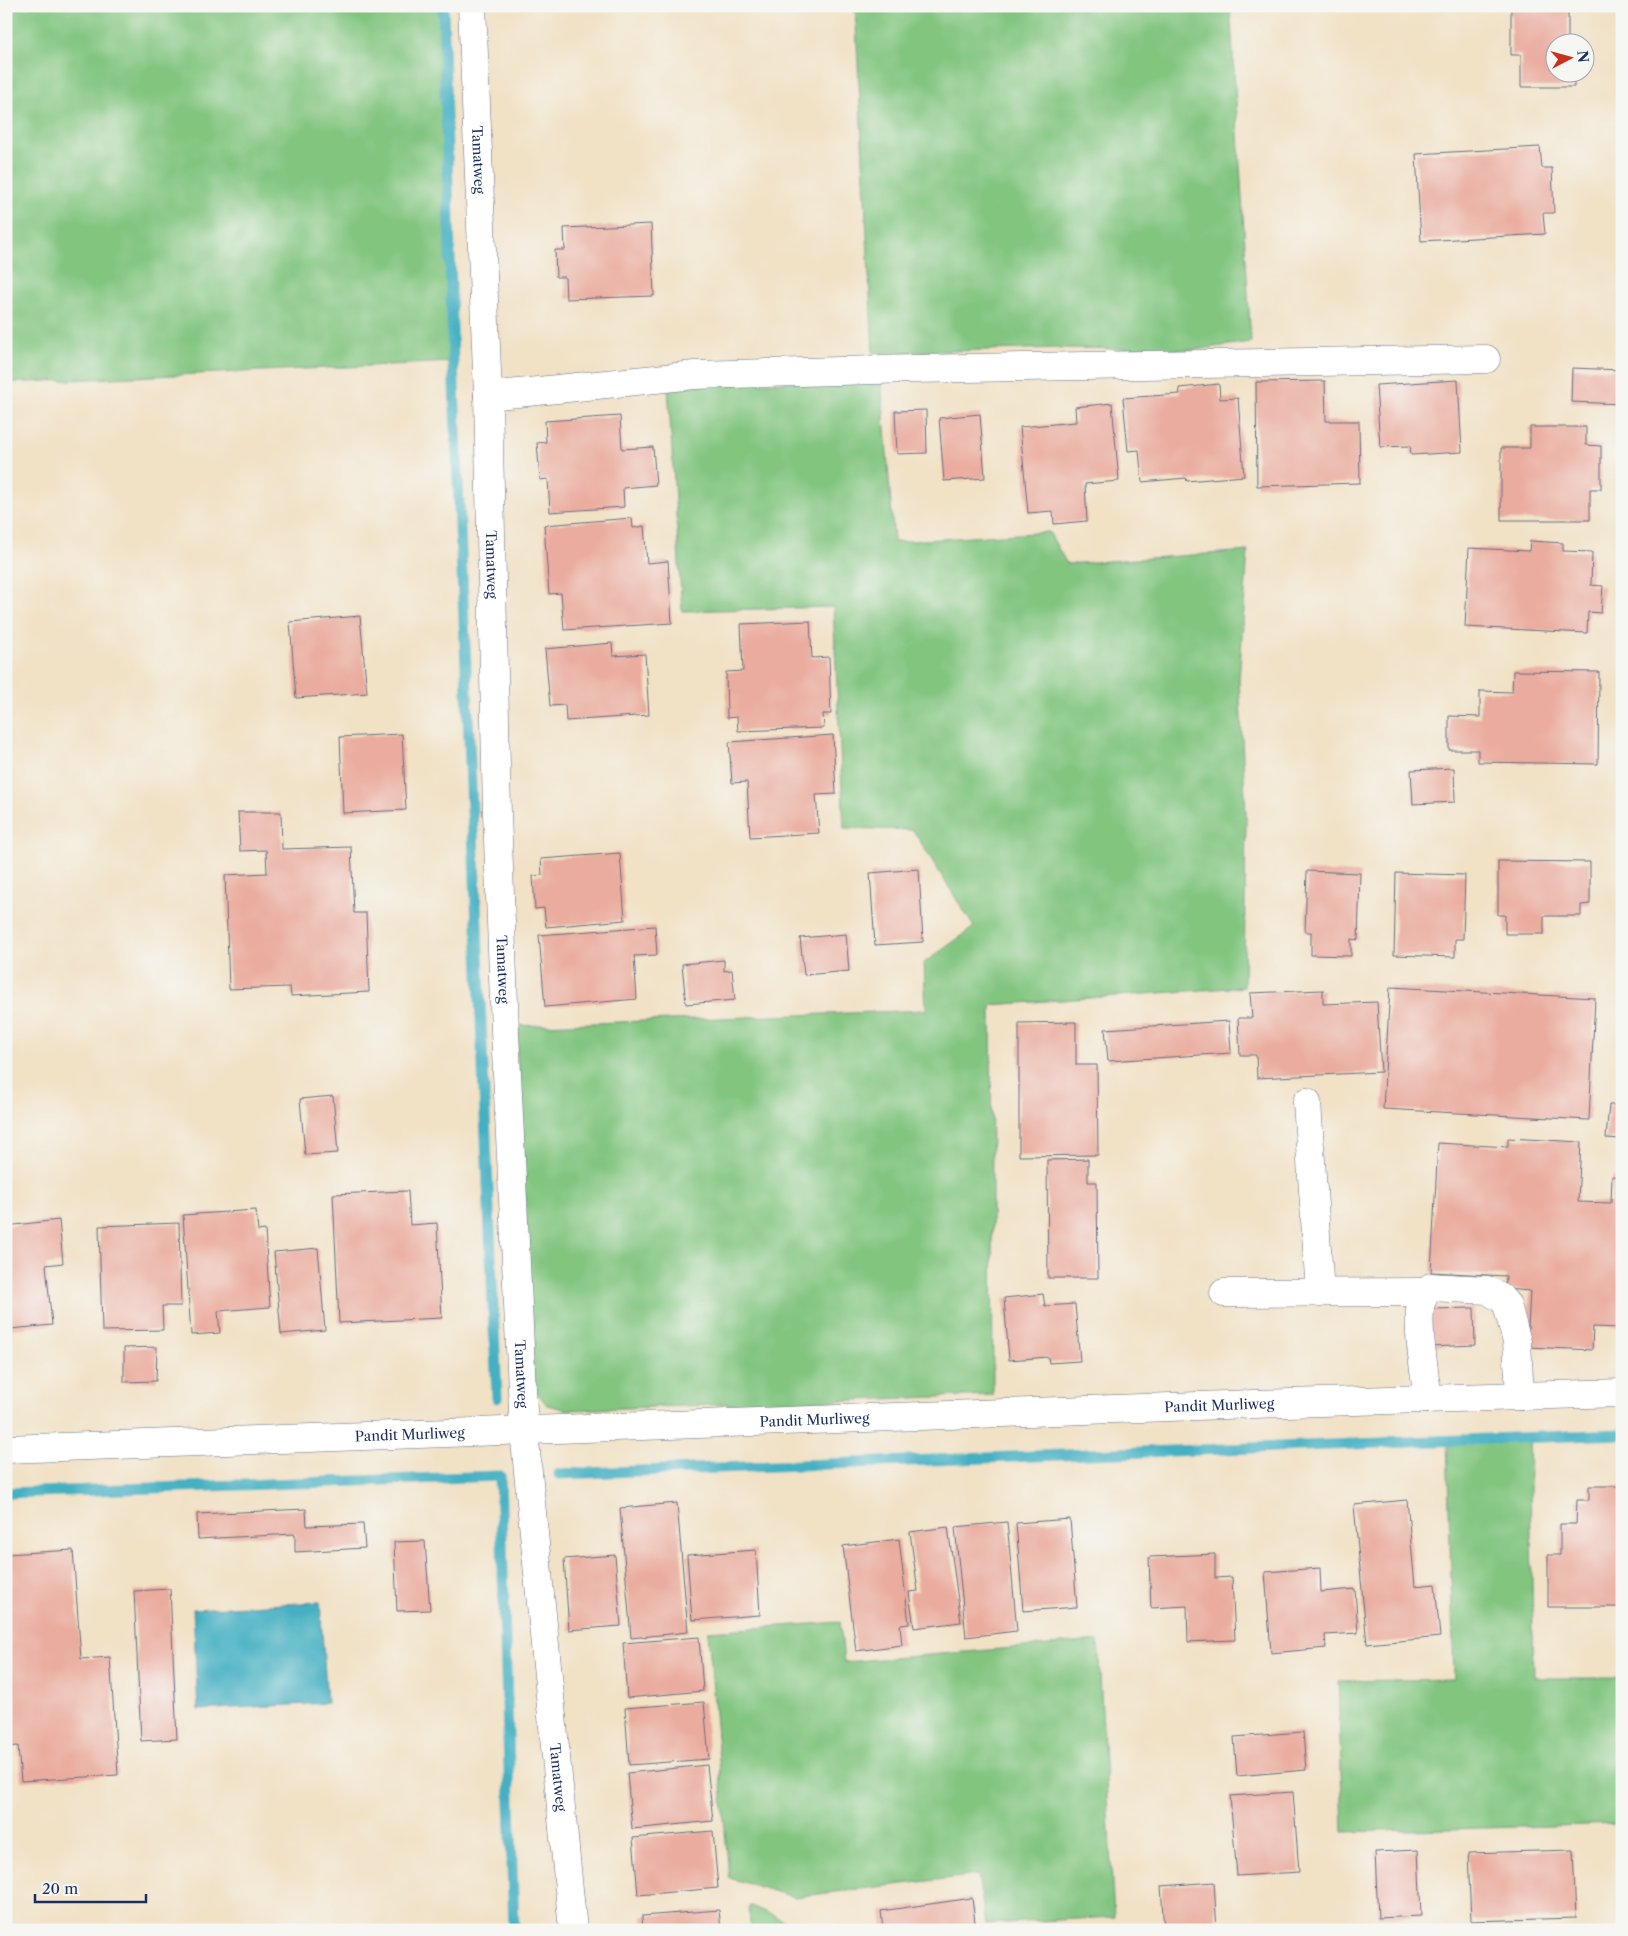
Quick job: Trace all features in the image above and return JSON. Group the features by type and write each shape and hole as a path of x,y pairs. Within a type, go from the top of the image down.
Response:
{"street":[{"name":"Tamatweg","path":"472,6 488,396 497,813 504,1022 524,1431 573,1930"},
{"path":"488,396 705,375 1486,358"},
{"path":"1307,1102 1320,1293"},
{"path":"1428,1399 1420,1319 1421,1304 1426,1292 1431,1287 1487,1290 1501,1298 1507,1305 1517,1342 1520,1396"},
{"path":"1224,1293 1426,1292"},
{"name":"Pandit Murliweg","path":"6,1449 1622,1393"}],"green space":[{"path":"6,6 443,6 453,362 6,383"},
{"path":"855,6 1230,6 1251,342 1193,350 1062,348 873,353"},
{"path":"881,378 894,542 1049,532 1067,564 1248,551 1239,680 1246,816 1244,987 991,1005 993,1395 568,1410 547,1405 537,1392 532,1367 516,1026 926,1010 924,963 974,927 913,830 844,828 833,607 682,611 668,387"},
{"path":"1529,1437 1534,1678 1622,1678 1622,1824 1343,1832 1338,1681 1454,1679 1447,1440"},
{"path":"840,1622 844,1662 1098,1641 1114,1917 986,1924 978,1875 794,1897 729,1878 708,1631"},
{"path":"749,1905 806,1930 750,1930"}],"water":[{"path":"320,1602 327,1703 198,1710 193,1609"}],"building":[{"path":"1511,6 1568,6 1568,32 1546,32 1546,82 1574,82 1574,87 1521,87 1521,55 1511,55"},
{"path":"1540,147 1542,168 1552,168 1554,213 1543,213 1545,234 1421,241 1416,154"},
{"path":"651,224 654,296 566,299 565,277 556,277 555,250 565,250 564,228"},
{"path":"1572,368 1622,370 1622,404 1571,402"},
{"path":"1458,380 1462,452 1411,455 1410,446 1380,447 1376,385"},
{"path":"1325,381 1326,421 1359,421 1360,483 1257,486 1256,382"},
{"path":"1219,384 1220,399 1238,398 1244,476 1187,481 1186,478 1142,482 1139,450 1128,451 1123,398 1180,394 1179,388"},
{"path":"1112,403 1119,481 1085,484 1087,521 1054,524 1053,511 1028,513 1020,427 1076,422 1075,407"},
{"path":"926,410 927,453 897,454 895,411"},
{"path":"980,414 985,478 944,481 939,418"},
{"path":"620,416 622,449 653,447 656,485 623,488 624,507 550,512 548,479 540,480 537,443 546,442 545,421"},
{"path":"1530,427 1586,427 1586,445 1601,446 1601,489 1590,489 1590,520 1501,520 1501,448 1530,448"},
{"path":"632,518 633,528 644,526 647,563 668,561 672,623 564,630 561,593 549,594 544,525"},
{"path":"1530,541 1563,543 1563,551 1592,552 1591,585 1603,586 1601,613 1588,612 1587,633 1465,627 1469,548 1529,551"},
{"path":"360,616 367,693 296,698 290,622"},
{"path":"810,621 812,658 829,657 831,714 823,714 824,728 738,731 737,717 727,718 726,672 743,671 741,624"},
{"path":"612,643 613,656 645,654 649,715 566,721 565,705 550,706 545,649"},
{"path":"1513,671 1599,672 1598,764 1478,762 1478,750 1449,750 1449,716 1480,717 1480,691 1512,692"},
{"path":"402,734 406,810 343,813 340,737"},
{"path":"833,735 836,794 816,795 819,833 750,837 747,782 732,783 729,742"},
{"path":"1454,768 1455,802 1413,804 1411,770"},
{"path":"238,812 281,812 282,849 351,847 354,913 366,913 369,992 291,996 290,987 229,989 225,875 267,873 266,850 240,851"},
{"path":"620,853 625,920 546,927 544,908 535,909 533,876 542,875 541,859"},
{"path":"1498,861 1590,862 1590,904 1581,905 1581,916 1544,916 1544,934 1505,934 1505,915 1498,915"},
{"path":"919,869 923,942 875,945 870,873"},
{"path":"1307,871 1360,873 1358,940 1351,939 1351,956 1311,955 1311,932 1305,932"},
{"path":"1396,873 1465,875 1463,939 1455,939 1455,957 1394,955"},
{"path":"655,926 657,955 634,956 637,999 545,1007 539,935"},
{"path":"846,934 849,971 804,975 800,938"},
{"path":"724,960 724,971 732,970 735,1000 686,1004 682,964"},
{"path":"1390,987 1595,998 1589,1120 1383,1109"},
{"path":"1323,990 1323,1004 1377,1002 1381,1072 1257,1078 1256,1055 1240,1055 1238,1018 1252,1018 1250,993"},
{"path":"1229,1021 1231,1053 1108,1061 1105,1029"},
{"path":"1076,1022 1076,1065 1097,1065 1098,1155 1019,1156 1019,1023"},
{"path":"333,1096 338,1153 305,1155 300,1099"},
{"path":"1609,1105 1622,1105 1622,1139 1606,1138"},
{"path":"1508,1138 1581,1142 1578,1202 1611,1203 1612,1176 1622,1177 1622,1328 1593,1327 1592,1350 1527,1347 1530,1291 1505,1289 1506,1276 1431,1272 1438,1143 1508,1147"},
{"path":"1088,1159 1088,1182 1097,1182 1098,1278 1048,1278 1047,1160"},
{"path":"408,1191 410,1225 437,1223 442,1318 339,1323 333,1194"},
{"path":"256,1210 258,1231 265,1230 270,1307 218,1311 220,1333 191,1335 183,1215"},
{"path":"59,1220 63,1263 46,1265 52,1325 10,1329 6,1295 6,1226"},
{"path":"179,1223 181,1306 162,1306 163,1330 102,1331 99,1226"},
{"path":"318,1248 325,1330 281,1334 274,1252"},
{"path":"1043,1294 1045,1306 1075,1304 1080,1361 1049,1363 1048,1357 1009,1360 1004,1298"},
{"path":"1474,1308 1475,1345 1430,1347 1427,1309"},
{"path":"157,1347 156,1381 124,1382 124,1348"},
{"path":"1589,1486 1622,1486 1622,1607 1548,1607 1548,1555 1560,1555 1560,1524 1576,1524 1577,1500 1589,1500"},
{"path":"1407,1500 1415,1586 1435,1584 1440,1637 1367,1644 1354,1505"},
{"path":"677,1503 688,1632 631,1638 620,1508"},
{"path":"306,1509 307,1526 363,1524 365,1548 295,1552 295,1534 198,1539 197,1514"},
{"path":"1070,1519 1077,1607 1023,1611 1016,1523"},
{"path":"1007,1522 1017,1631 966,1637 955,1527"},
{"path":"948,1527 961,1622 914,1628 909,1592 918,1591 910,1532"},
{"path":"899,1539 909,1624 900,1625 902,1645 856,1651 843,1546"},
{"path":"425,1541 430,1610 397,1611 394,1542"},
{"path":"73,1550 81,1659 110,1657 118,1775 21,1781 18,1746 6,1747 6,1554"},
{"path":"756,1550 760,1615 692,1620 687,1555"},
{"path":"1215,1554 1215,1578 1232,1577 1235,1640 1188,1642 1187,1606 1151,1608 1149,1557"},
{"path":"615,1555 621,1626 569,1630 564,1559"},
{"path":"1320,1568 1321,1592 1355,1589 1358,1633 1325,1635 1326,1648 1271,1653 1265,1572"},
{"path":"170,1589 177,1739 141,1741 134,1591"},
{"path":"699,1637 703,1691 627,1698 623,1643"},
{"path":"704,1702 709,1759 629,1765 625,1708"},
{"path":"1303,1732 1306,1770 1237,1776 1234,1737"},
{"path":"707,1765 713,1821 632,1829 627,1773"},
{"path":"1293,1792 1299,1872 1237,1876 1230,1796"},
{"path":"713,1831 718,1888 638,1895 633,1838"},
{"path":"1418,1850 1421,1916 1378,1918 1375,1852"},
{"path":"1573,1850 1576,1918 1471,1921 1468,1853"},
{"path":"1214,1882 1217,1930 1164,1930 1161,1886"},
{"path":"972,1898 976,1930 883,1930 881,1911"},
{"path":"719,1910 721,1930 643,1930 642,1916"}],"waterway":[{"path":"443,6 453,362 497,1398"},
{"path":"559,1474 1622,1434"},
{"path":"6,1493 500,1476 514,1930"}]}
